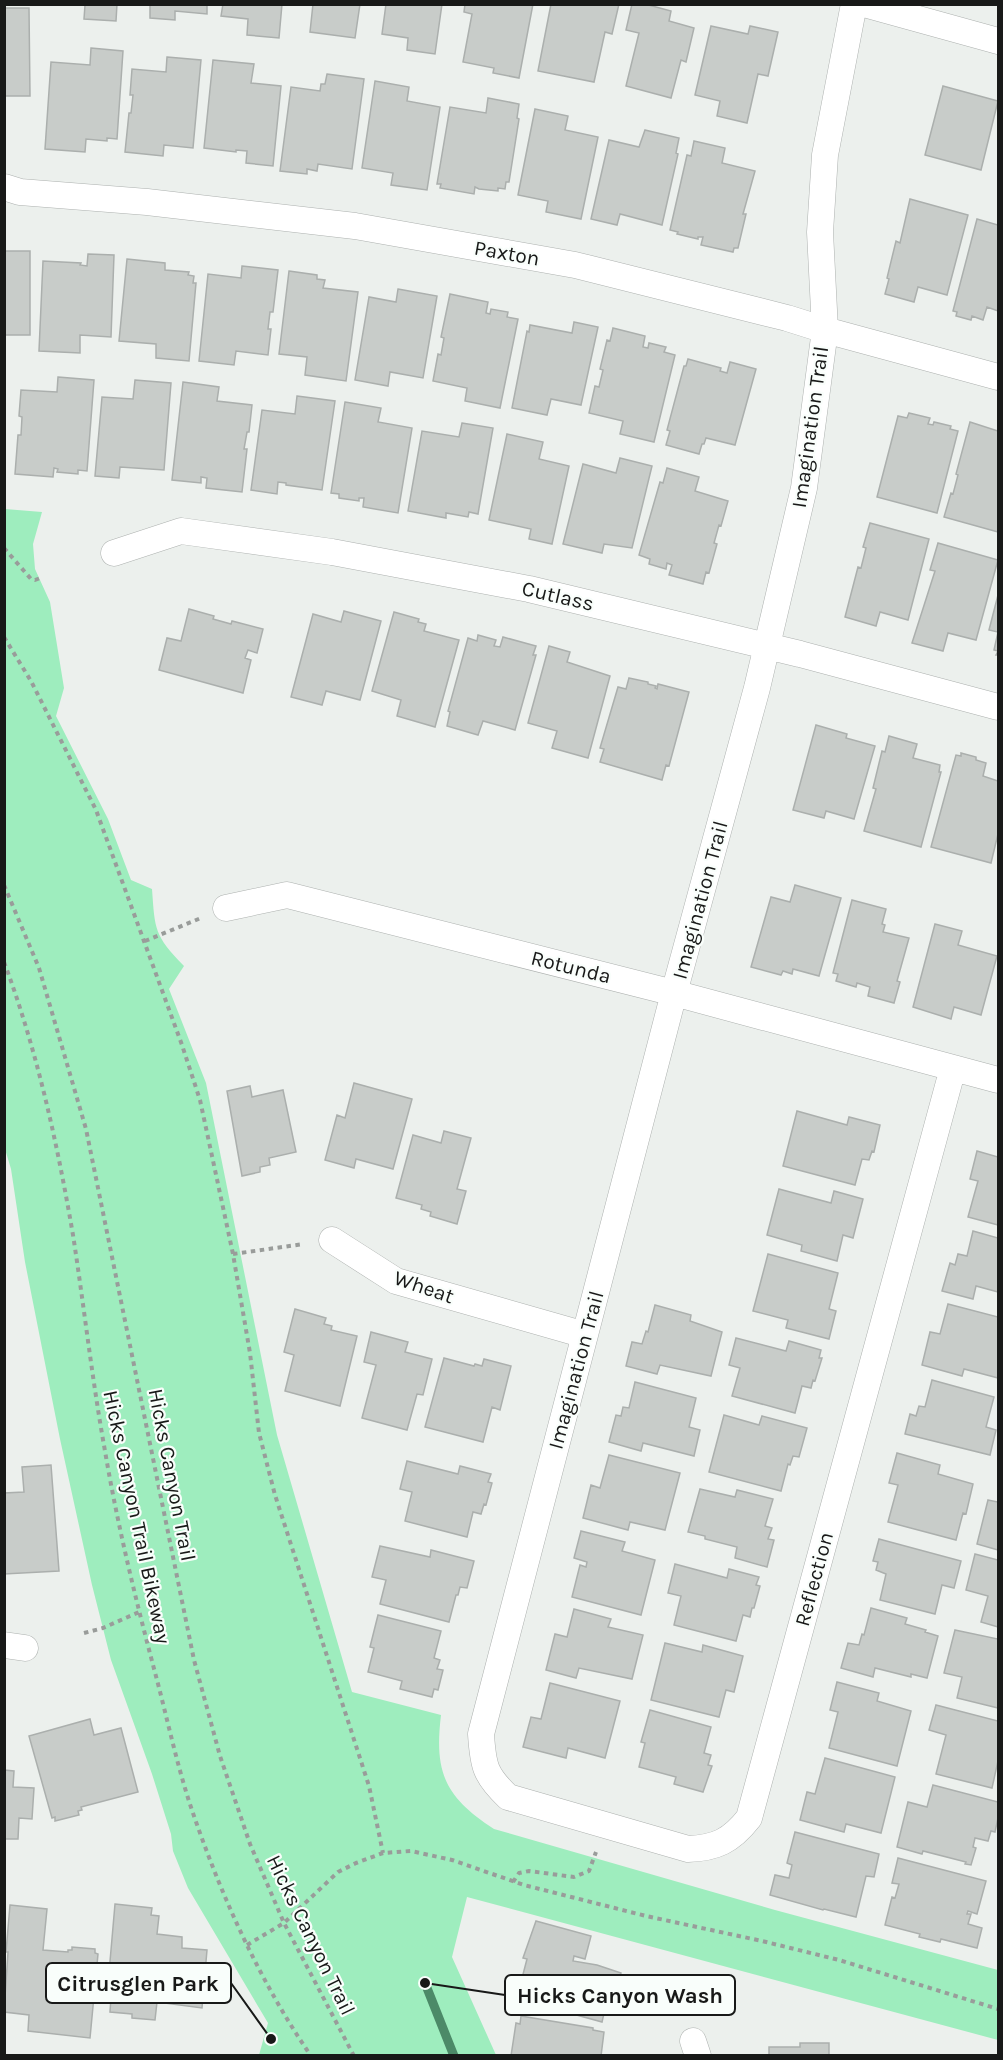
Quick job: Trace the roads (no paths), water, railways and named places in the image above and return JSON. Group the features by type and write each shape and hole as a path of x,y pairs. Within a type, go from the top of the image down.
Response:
{"street":[{"name":"Imagination Trail","path":"492,1782 482,1761 481,1734 674,993 767,647 804,488 825,330 820,232 825,155 854,4"},
{"path":"864,4 999,40"},
{"name":"Paxton","path":"4,187 20,192 147,202 355,226 575,265 787,318 999,377"},
{"name":"Cutlass","path":"114,553 181,531 332,552 529,589 800,654 999,707"},
{"name":"Rotunda","path":"226,908 287,895 674,993 999,1080"},
{"name":"Reflection","path":"492,1782 508,1797 687,1849 705,1848 723,1842 738,1832 749,1818 953,1068"},
{"name":"Wheat","path":"332,1240 396,1281 585,1335"}],"waterway":[{"path":"425,1983 454,2056"}],"place":[{"name":"Hicks Canyon Wash","path":"425,1983"},
{"name":"Citrusglen Park","path":"271,2039"}]}
